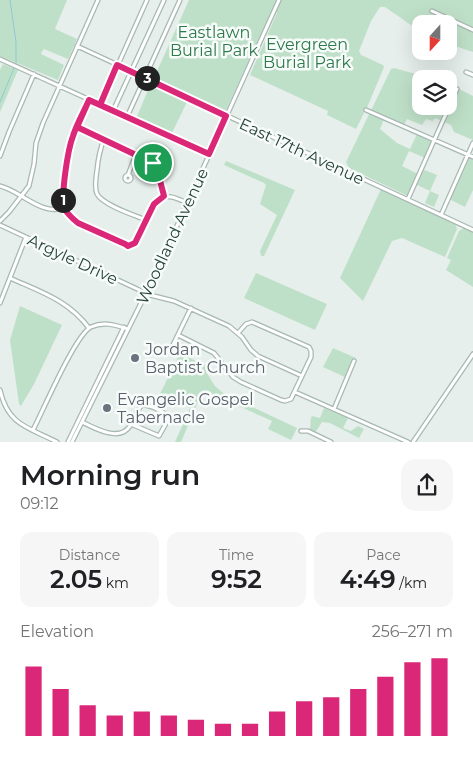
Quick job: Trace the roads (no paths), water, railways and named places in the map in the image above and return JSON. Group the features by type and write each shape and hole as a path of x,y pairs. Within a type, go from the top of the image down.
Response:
{"street":[{"path":"0,220 10,212 29,186 36,143 43,123 98,0"},
{"path":"100,105 147,0"},
{"path":"113,110 164,0"},
{"path":"127,117 180,0"},
{"name":"Woodland Avenue","path":"72,442 126,328 146,293 279,0"},
{"path":"432,11 473,30"},
{"name":"East 17th Avenue","path":"77,46 473,230"},
{"path":"0,59 209,154"},
{"path":"466,72 473,75"},
{"path":"0,156 34,74"},
{"path":"89,100 70,148 62,198 64,208 72,219 125,244 132,245 135,243 154,204 164,196 174,197 187,203"},
{"path":"366,110 473,157"},
{"path":"408,199 445,115"},
{"path":"77,127 153,163 157,169 164,196"},
{"path":"104,139 99,152 96,175 95,188 98,195 103,201 146,220"},
{"path":"441,215 473,143"},
{"path":"128,175 136,154"},
{"path":"0,186 9,188 22,197 51,210 64,208"},
{"name":"Argyle Drive","path":"0,225 146,293 161,299 174,300 229,326 238,332 251,350 258,356 302,376"},
{"path":"0,303 26,238"},
{"path":"10,278 68,306 89,328"},
{"path":"172,348 190,308"},
{"path":"178,335 214,353 233,377 241,382 285,402 289,400 293,396 311,357 311,350 306,345 252,322 246,324 238,332"},
{"path":"33,430 78,340 89,328 109,323 126,328 68,442"},
{"path":"413,442 473,354"},
{"path":"334,409 354,361"},
{"path":"0,390 7,411 14,420 56,442"},
{"path":"295,392 408,442"},
{"path":"82,422 118,437 127,432 131,424 142,405 149,406 169,416 169,420 161,435 157,436 131,424"},
{"path":"301,431 308,431 331,442"}],"waterway":[{"path":"10,0 16,42 16,64"},
{"path":"0,102 14,68"}],"place":[{"name":"Jordan Baptist Church","path":"135,358"},
{"name":"Evangelic Gospel Tabernacle","path":"107,408"}],"park label":[{"name":"Eastlawn Burial Park","path":"214,41"},
{"name":"Evergreen Burial Park","path":"307,53"}]}
